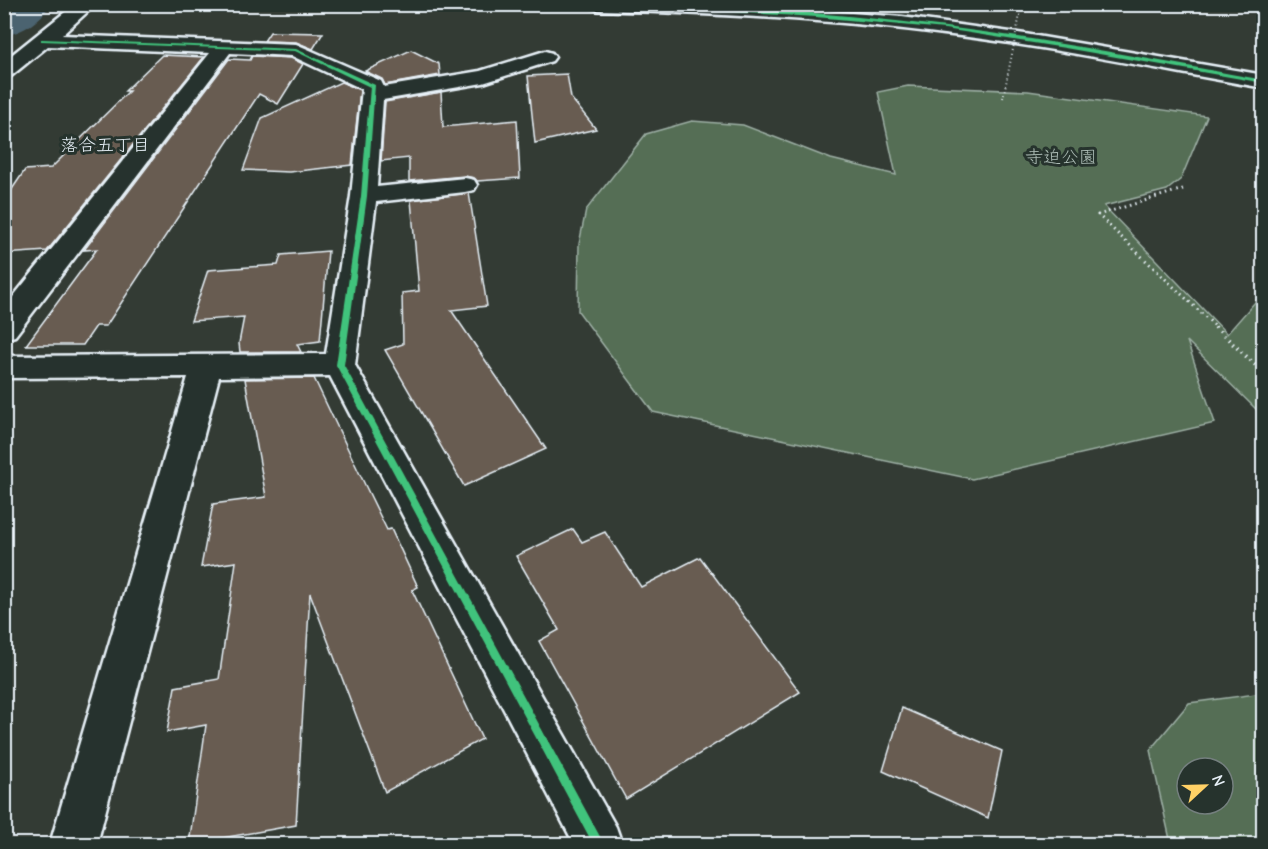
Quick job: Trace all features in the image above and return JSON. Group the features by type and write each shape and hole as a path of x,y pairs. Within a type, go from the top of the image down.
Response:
{"street":[{"path":"4,72 87,4"},
{"path":"599,4 737,9 926,26 1090,51 1263,82"},
{"path":"43,40 296,50 373,86 364,196 340,364 599,844"},
{"path":"4,329 225,47"},
{"path":"372,95 483,77 545,57"},
{"path":"364,196 465,185"},
{"path":"4,368 340,364"},
{"path":"74,844 207,365"}],"path":[{"path":"1003,98 1021,10"},
{"path":"1183,189 1098,215 1263,373"}],"green space":[{"name":"寺迫公園","path":"908,86 1028,91 1207,116 1181,179 1167,190 1104,206 1227,334 1263,293 1263,416 1187,341 1215,423 972,479 653,412 578,311 579,244 586,210 646,134 692,121 743,125 831,159 896,175 878,92"},
{"path":"1263,693 1263,844 1171,844 1150,750 1189,703"}],"building":[{"path":"270,32 323,33 313,49 296,42 264,41"},
{"path":"411,50 439,64 440,75 385,85 382,79 365,71"},
{"path":"162,55 204,57 47,251 4,254 4,201 25,170 51,168"},
{"path":"252,56 291,58 303,64 278,104 259,94 106,326 96,326 83,345 26,345 97,249 84,250 229,59 250,60"},
{"path":"567,74 571,98 596,129 535,143 528,76"},
{"path":"341,82 360,90 352,165 289,172 243,170 262,118"},
{"path":"441,92 443,127 517,120 520,178 477,181 465,176 409,181 409,158 381,161 385,102"},
{"path":"469,193 487,306 451,310 546,449 464,486 385,350 403,344 402,293 419,291 411,200"},
{"path":"328,251 320,341 297,344 301,352 240,352 239,343 244,317 191,321 208,270 278,265 281,255"},
{"path":"314,378 387,530 391,529 418,587 412,590 482,739 385,792 310,593 296,825 189,844 206,725 167,732 175,687 219,679 236,562 201,567 213,504 266,497 245,379"},
{"path":"573,529 582,542 605,532 641,587 700,557 800,692 626,799 539,641 559,630 516,556"},
{"path":"902,708 1002,751 988,818 883,771"}],"waterway":[{"path":"4,21 26,4"}],"cycle path":[{"path":"599,4 772,12 945,28 1065,46 1264,82"},
{"path":"43,40 296,50 373,86 364,196 340,365 599,844"}],"district":[{"name":"落合五丁目","path":"105,145"}]}
